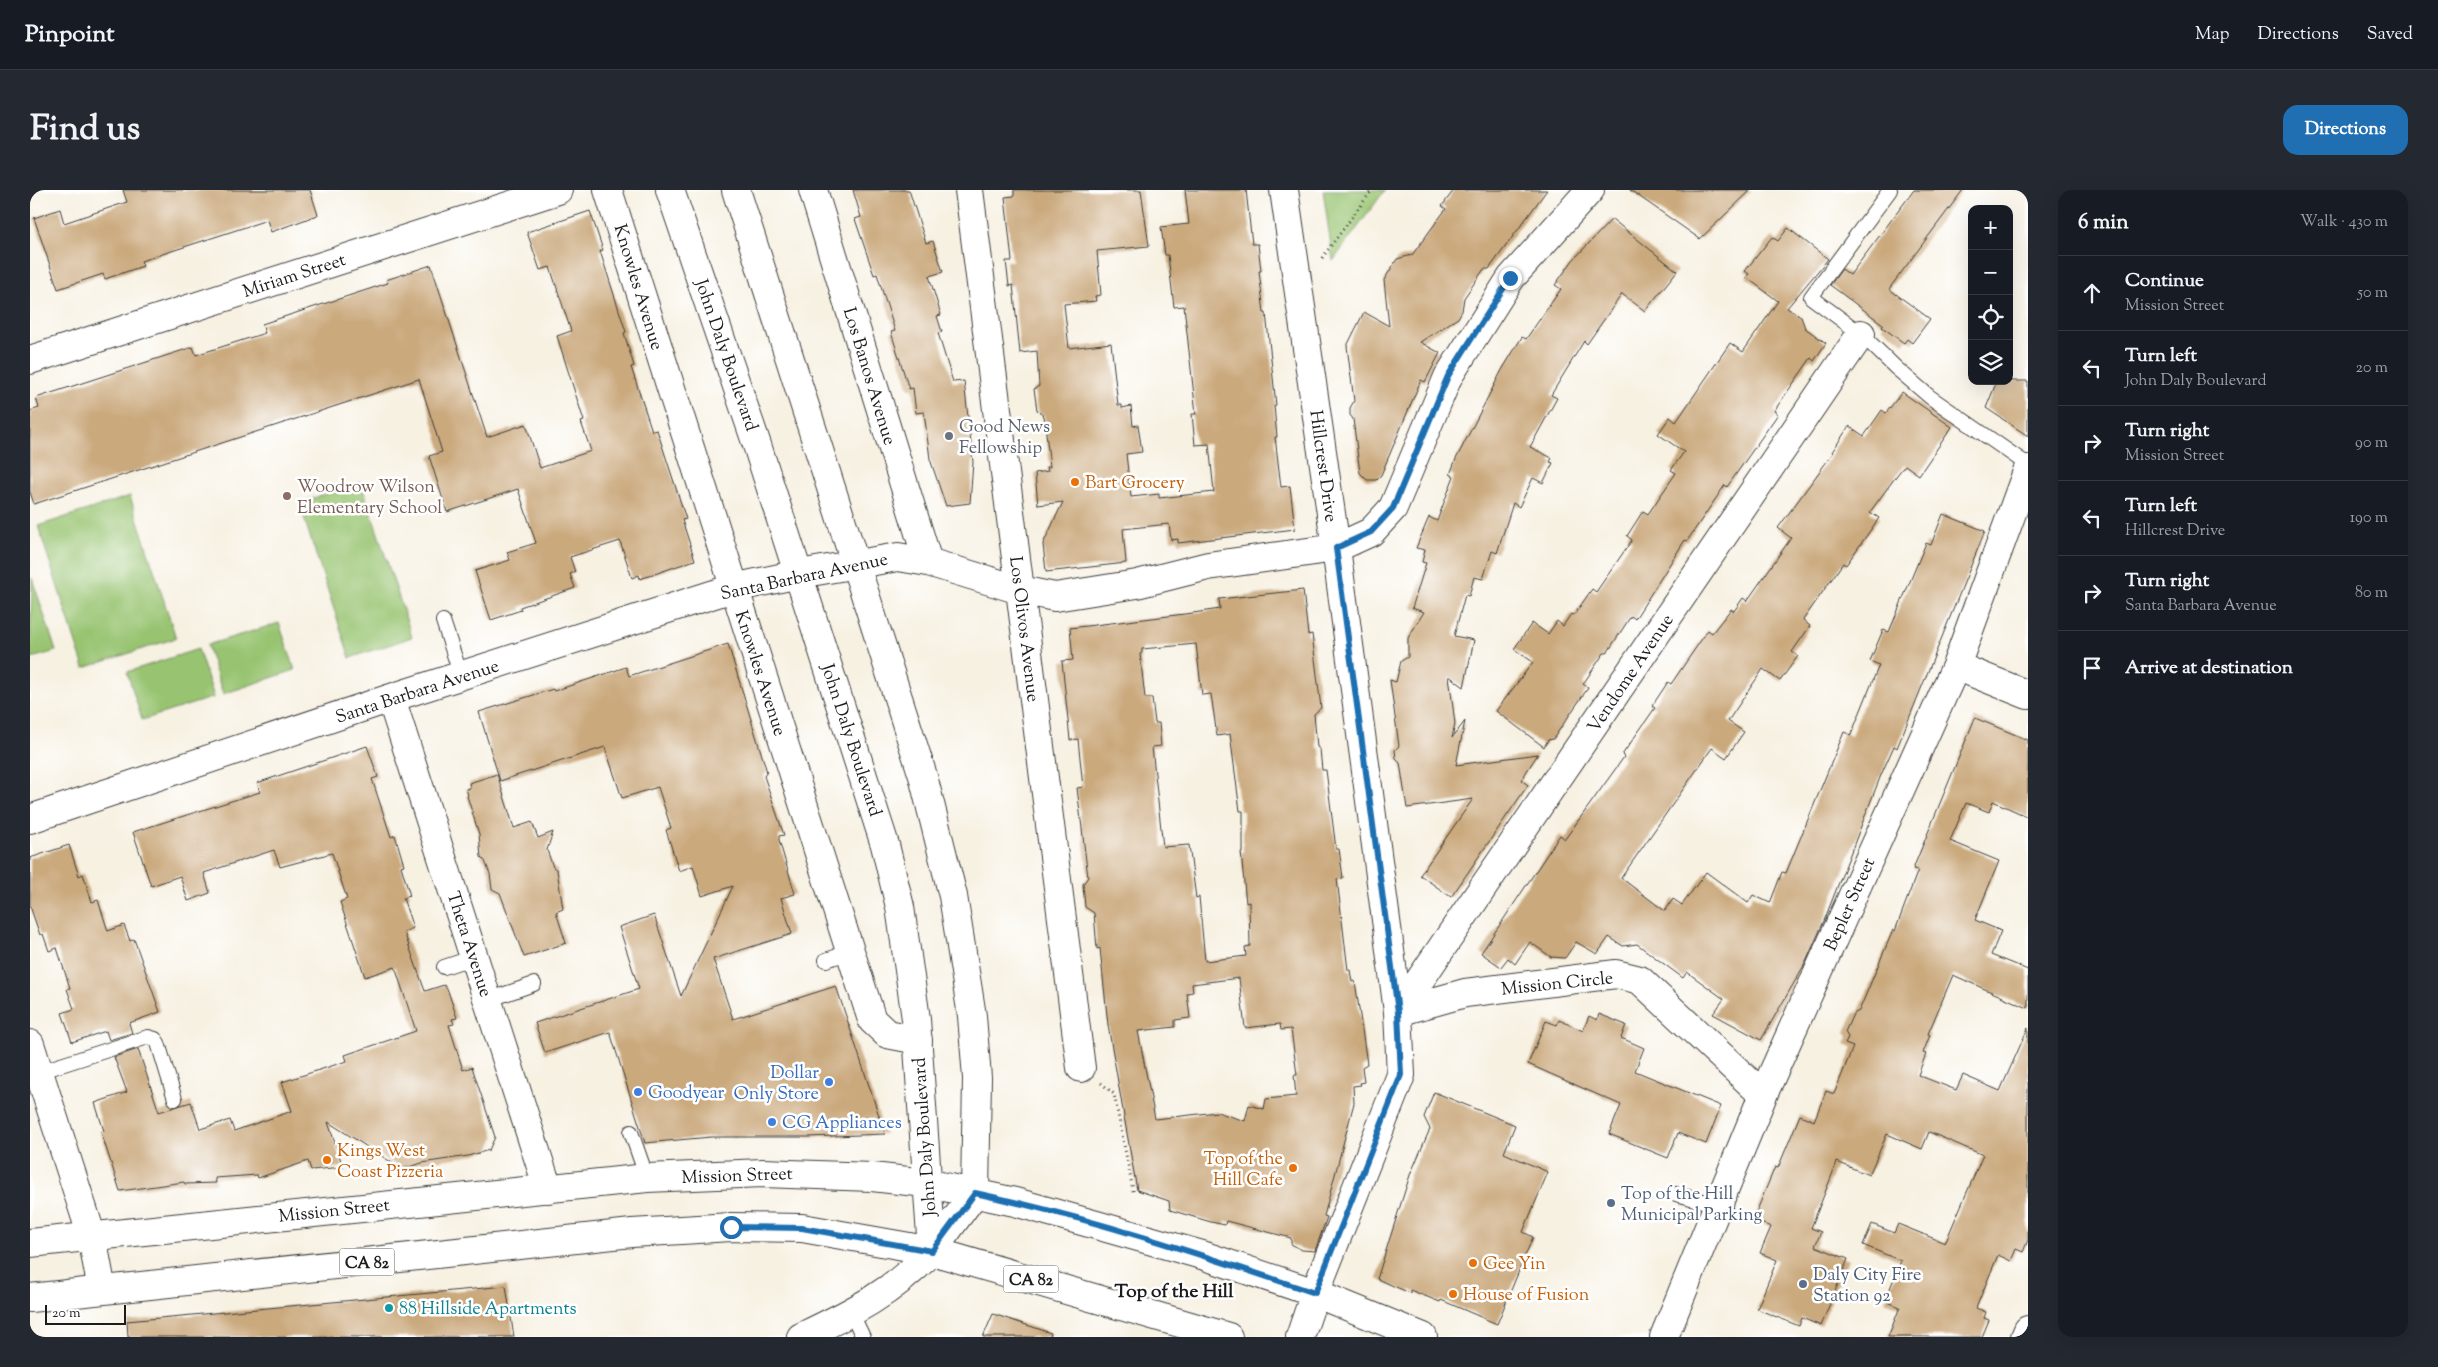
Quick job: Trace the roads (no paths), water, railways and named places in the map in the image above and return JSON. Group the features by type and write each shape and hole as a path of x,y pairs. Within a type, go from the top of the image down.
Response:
{"street":[{"name":"Miriam Street","path":"30,360 558,190"},
{"name":"Knowles Avenue","path":"608,190 734,588 838,956 872,1020 887,1034 918,1040"},
{"name":"John Daly Boulevard","path":"670,190 799,574 885,845 900,907 918,1040 926,1184 932,1251"},
{"path":"736,190 857,563 923,776 953,896 971,1007 977,1069 975,1193"},
{"name":"Los Banos Avenue","path":"813,190 928,562"},
{"name":"Los Olivos Avenue","path":"969,190 1081,1068"},
{"name":"Hillcrest Drive","path":"1284,190 1336,548 1398,1012 1401,1075 1315,1293 1300,1337"},
{"name":"Santa Barbara Avenue","path":"30,819 391,698 734,588 799,574 898,557 928,562 1020,590 1055,598 1137,584 1208,566 1336,548 1371,532 1393,508 1448,376 1510,278 1590,190"},
{"name":"Vendome Avenue","path":"1398,1012 1861,334"},
{"name":"Bepler Street","path":"1670,1335 1718,1205 1763,1094 1956,666 2028,467"},
{"path":"1956,666 2028,695"},
{"name":"Theta Avenue","path":"391,698 548,1189"},
{"name":"Mission Circle","path":"1398,1012 1466,993 1616,974 1640,980 1763,1094"},
{"path":"30,1044 92,1237 102,1290"},
{"name":"Mission Street","path":"30,1241 92,1237 647,1178 763,1173 872,1177 975,1193 1033,1207 1202,1255 1315,1293 1423,1337"},
{"name":"John Daly Boulevard","path":"932,1251 975,1193"},
{"name":"CA 82","path":"30,1298 632,1233 731,1227 802,1228 932,1251 1228,1337"},
{"path":"800,1337 890,1290 911,1273 932,1251"},
{"path":"2025,1337 2028,1330"}],"lane":[{"path":"1890,190 1811,297 1861,334 1896,368 1930,397 2028,467"},
{"path":"444,622 461,676"},
{"path":"444,967 474,957"},
{"path":"488,1000 534,984"},
{"path":"39,1072 148,1037 155,1038 175,1099"},
{"path":"631,1132 647,1178"},
{"path":"1676,1194 1718,1205"},
{"path":"851,1312 863,1337"}],"place":[{"name":"Good News Fellowship","path":"949,436"},
{"name":"Bart Grocery","path":"1075,482"},
{"name":"Woodrow Wilson Elementary School","path":"287,496"},
{"name":"Dollar Only Store","path":"829,1082"},
{"name":"Goodyear","path":"638,1092"},
{"name":"CG Appliances","path":"772,1122"},
{"name":"Kings West Coast Pizzeria","path":"327,1160"},
{"name":"Top of the Hill Cafe","path":"1293,1168"},
{"name":"Top of the Hill Municipal Parking","path":"1611,1203"},
{"name":"Gee Yin","path":"1473,1263"},
{"name":"Daly City Fire Station 92","path":"1803,1284"},
{"name":"House of Fusion","path":"1453,1294"},
{"name":"88 Hillside Apartments","path":"389,1308"}],"district":[{"name":"Top of the Hill","path":"1174,1290"}]}
